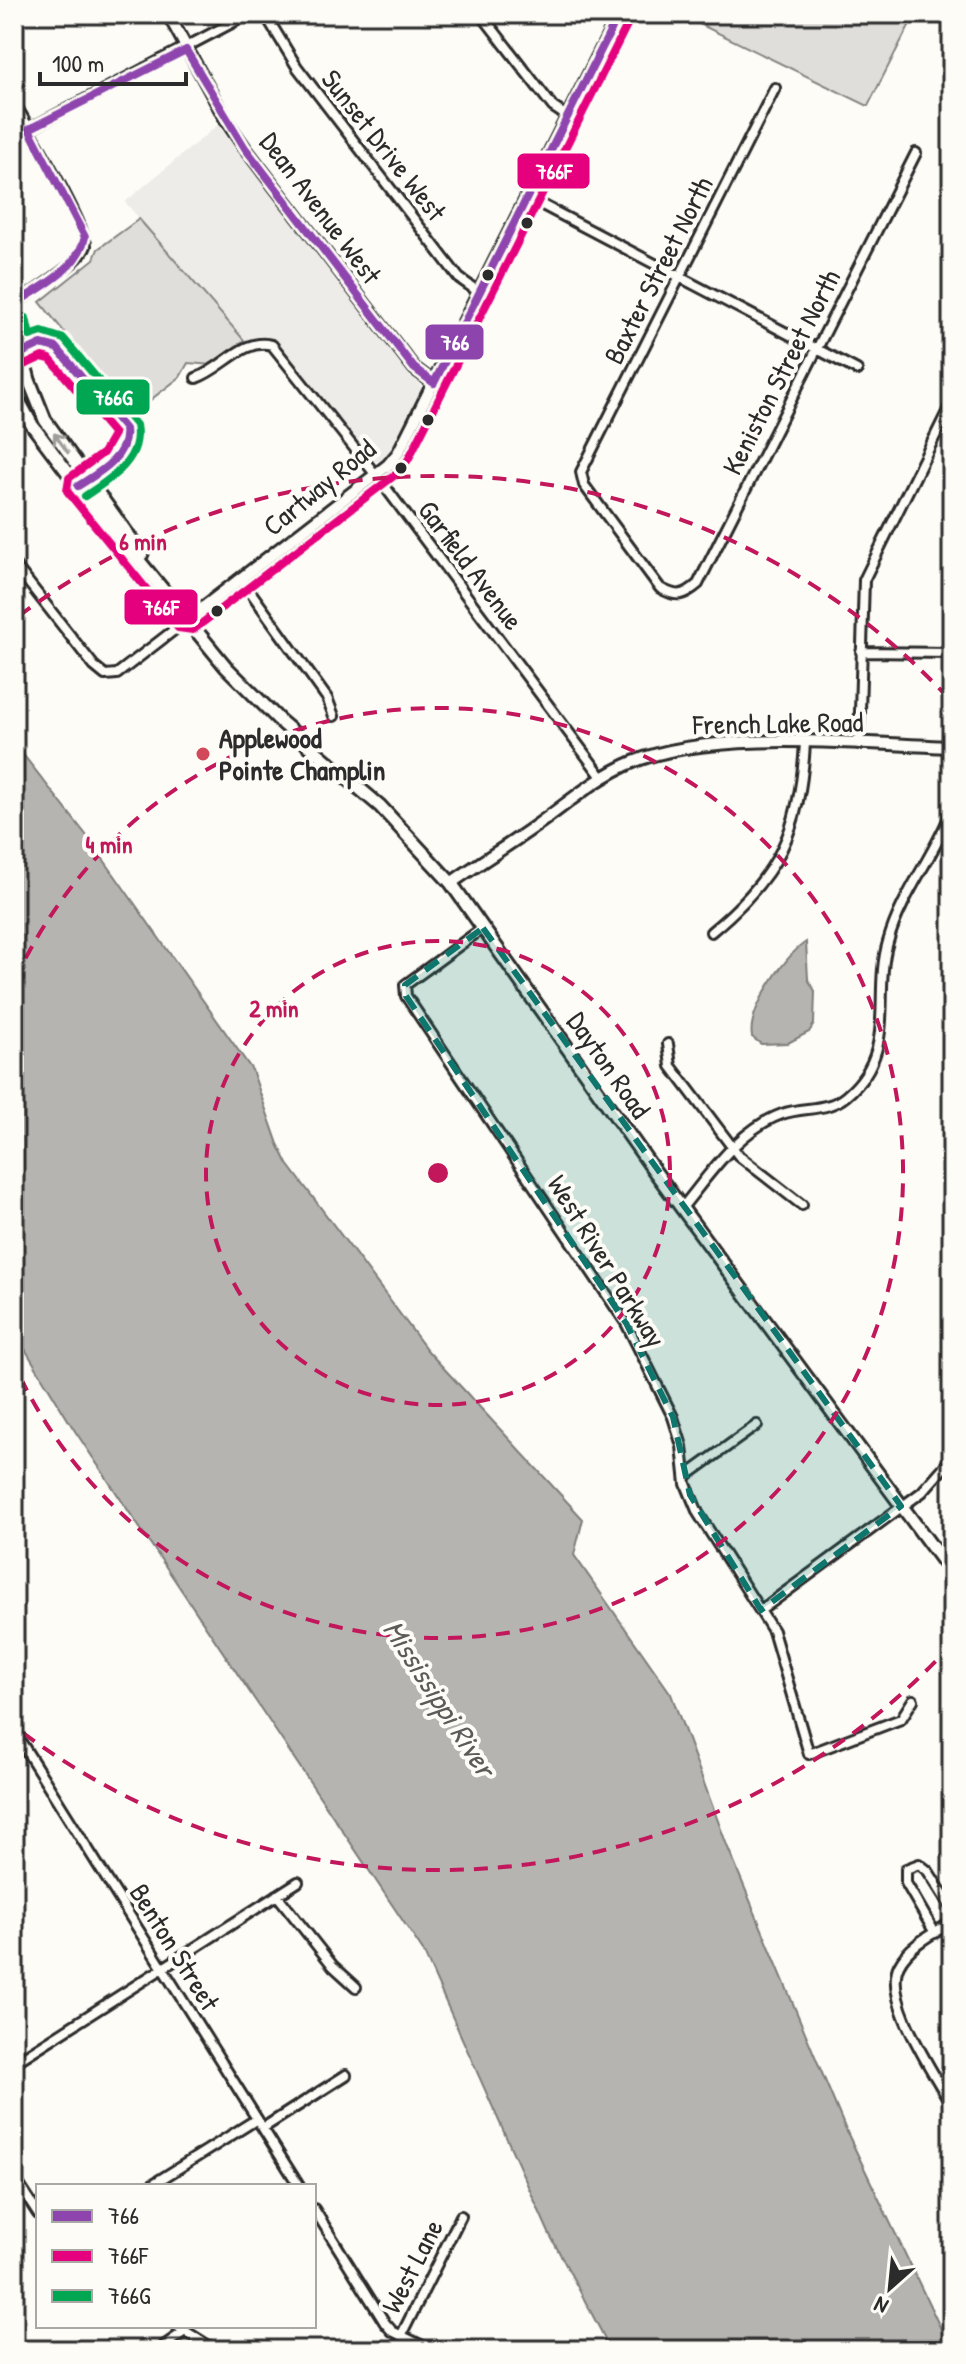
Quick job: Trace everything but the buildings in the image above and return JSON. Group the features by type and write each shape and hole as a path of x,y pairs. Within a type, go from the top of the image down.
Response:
{"main road":[{"name":"Dayton Road","path":"14,321 29,380 45,420 187,620"},
{"name":"Dayton Road","path":"14,392 47,446 242,685 380,806 451,883 681,1209 952,1574"}],"street":[{"name":"Dean Avenue West","path":"168,14 245,148 414,368 434,383"},
{"path":"29,129 186,50 249,14"},
{"name":"Sunset Drive West","path":"265,14 316,92 459,278 480,293"},
{"path":"481,14 553,107 568,117"},
{"name":"Cartway Road","path":"14,564 94,666 105,675 117,674 375,476 398,453 619,14"},
{"name":"Baxter Street North","path":"673,595 660,588 584,485 581,472 775,88"},
{"path":"14,102 85,237 86,246 79,257 14,304"},
{"name":"Keniston Street North","path":"673,595 686,595 698,584 916,153"},
{"path":"527,197 857,370"},
{"name":"Garfield Avenue","path":"196,378 212,373 247,346 260,341 272,345 602,777"},
{"path":"859,744 864,580 948,420 952,402"},
{"path":"242,580 327,698 334,716"},
{"path":"861,652 952,653"},
{"path":"711,932 756,892 791,828 802,792 805,743"},
{"name":"French Lake Road","path":"451,883 602,777 634,761 670,750 708,745 805,743 952,747"},
{"path":"681,1209 723,1155 779,1115 832,1104 845,1097 864,1074 881,1036 887,944 952,810"},
{"name":"West River Parkway","path":"483,928 405,985 406,996 626,1323 673,1417 698,1513 761,1610 779,1649 809,1754 901,1719 913,1700"},
{"path":"668,1044 671,1066 733,1148 749,1166 802,1205"},
{"path":"686,1476 757,1425"},
{"path":"761,1610 937,1478 952,1458"},
{"name":"Benton Street","path":"14,1731 298,2184"},
{"path":"935,1933 906,1883 906,1869 919,1864 928,1871 952,1909"},
{"path":"14,2063 298,1882"},
{"path":"277,1895 333,1966 356,1987"},
{"path":"952,1922 917,1944 898,1966 896,1995 952,2106"},
{"path":"263,2128 346,2075"},
{"path":"943,2089 952,2083"},
{"path":"153,2184 257,2119"},
{"path":"14,2177 36,2211"},
{"path":"316,2212 385,2323 401,2336 431,2350"},
{"name":"West Lane","path":"401,2336 456,2233 461,2216"},
{"path":"158,2350 181,2328 215,2350"}],"highlighted area":[{"path":"483,928 901,1506 761,1610 690,1495 673,1417 626,1323 406,996 405,985"}],"shaded area":[{"path":"679,14 915,14 868,106"},
{"path":"218,125 422,388 393,446 381,462 368,460 278,342 262,336 244,340 125,202"},
{"path":"139,219 244,340 213,365 188,363 180,377 131,415 40,302 94,259 98,249"}],"water":[{"name":"Mississippi River","path":"14,743 87,836 252,1070 288,1164 427,1350 583,1519 574,1555 671,1694 728,1848 845,2128 951,2350 611,2350 549,2233 423,1951 73,1428 14,1331"},
{"path":"806,942 808,979 815,991 814,1024 809,1032 788,1043 761,1044 752,1037 752,1026 761,999 778,971"}],"transit line":[{"name":"766","path":"14,304 66,268 75,259 85,237 29,129 186,50 245,148 414,368 434,383 619,14"},
{"name":"766F","path":"27,364 42,357 50,359 114,434 103,453 69,478 67,491 178,628 193,630 395,475 408,460 630,19"},
{"name":"766G","path":"26,318 30,336 42,332 64,339 136,425 137,437 130,458 114,475 85,496"},
{"name":"766","path":"14,321 22,353 41,344 57,348 125,429 125,439 117,456 103,470 78,486"}],"place":[{"name":"Applewood Pointe Champlin","path":"203,754"}]}
